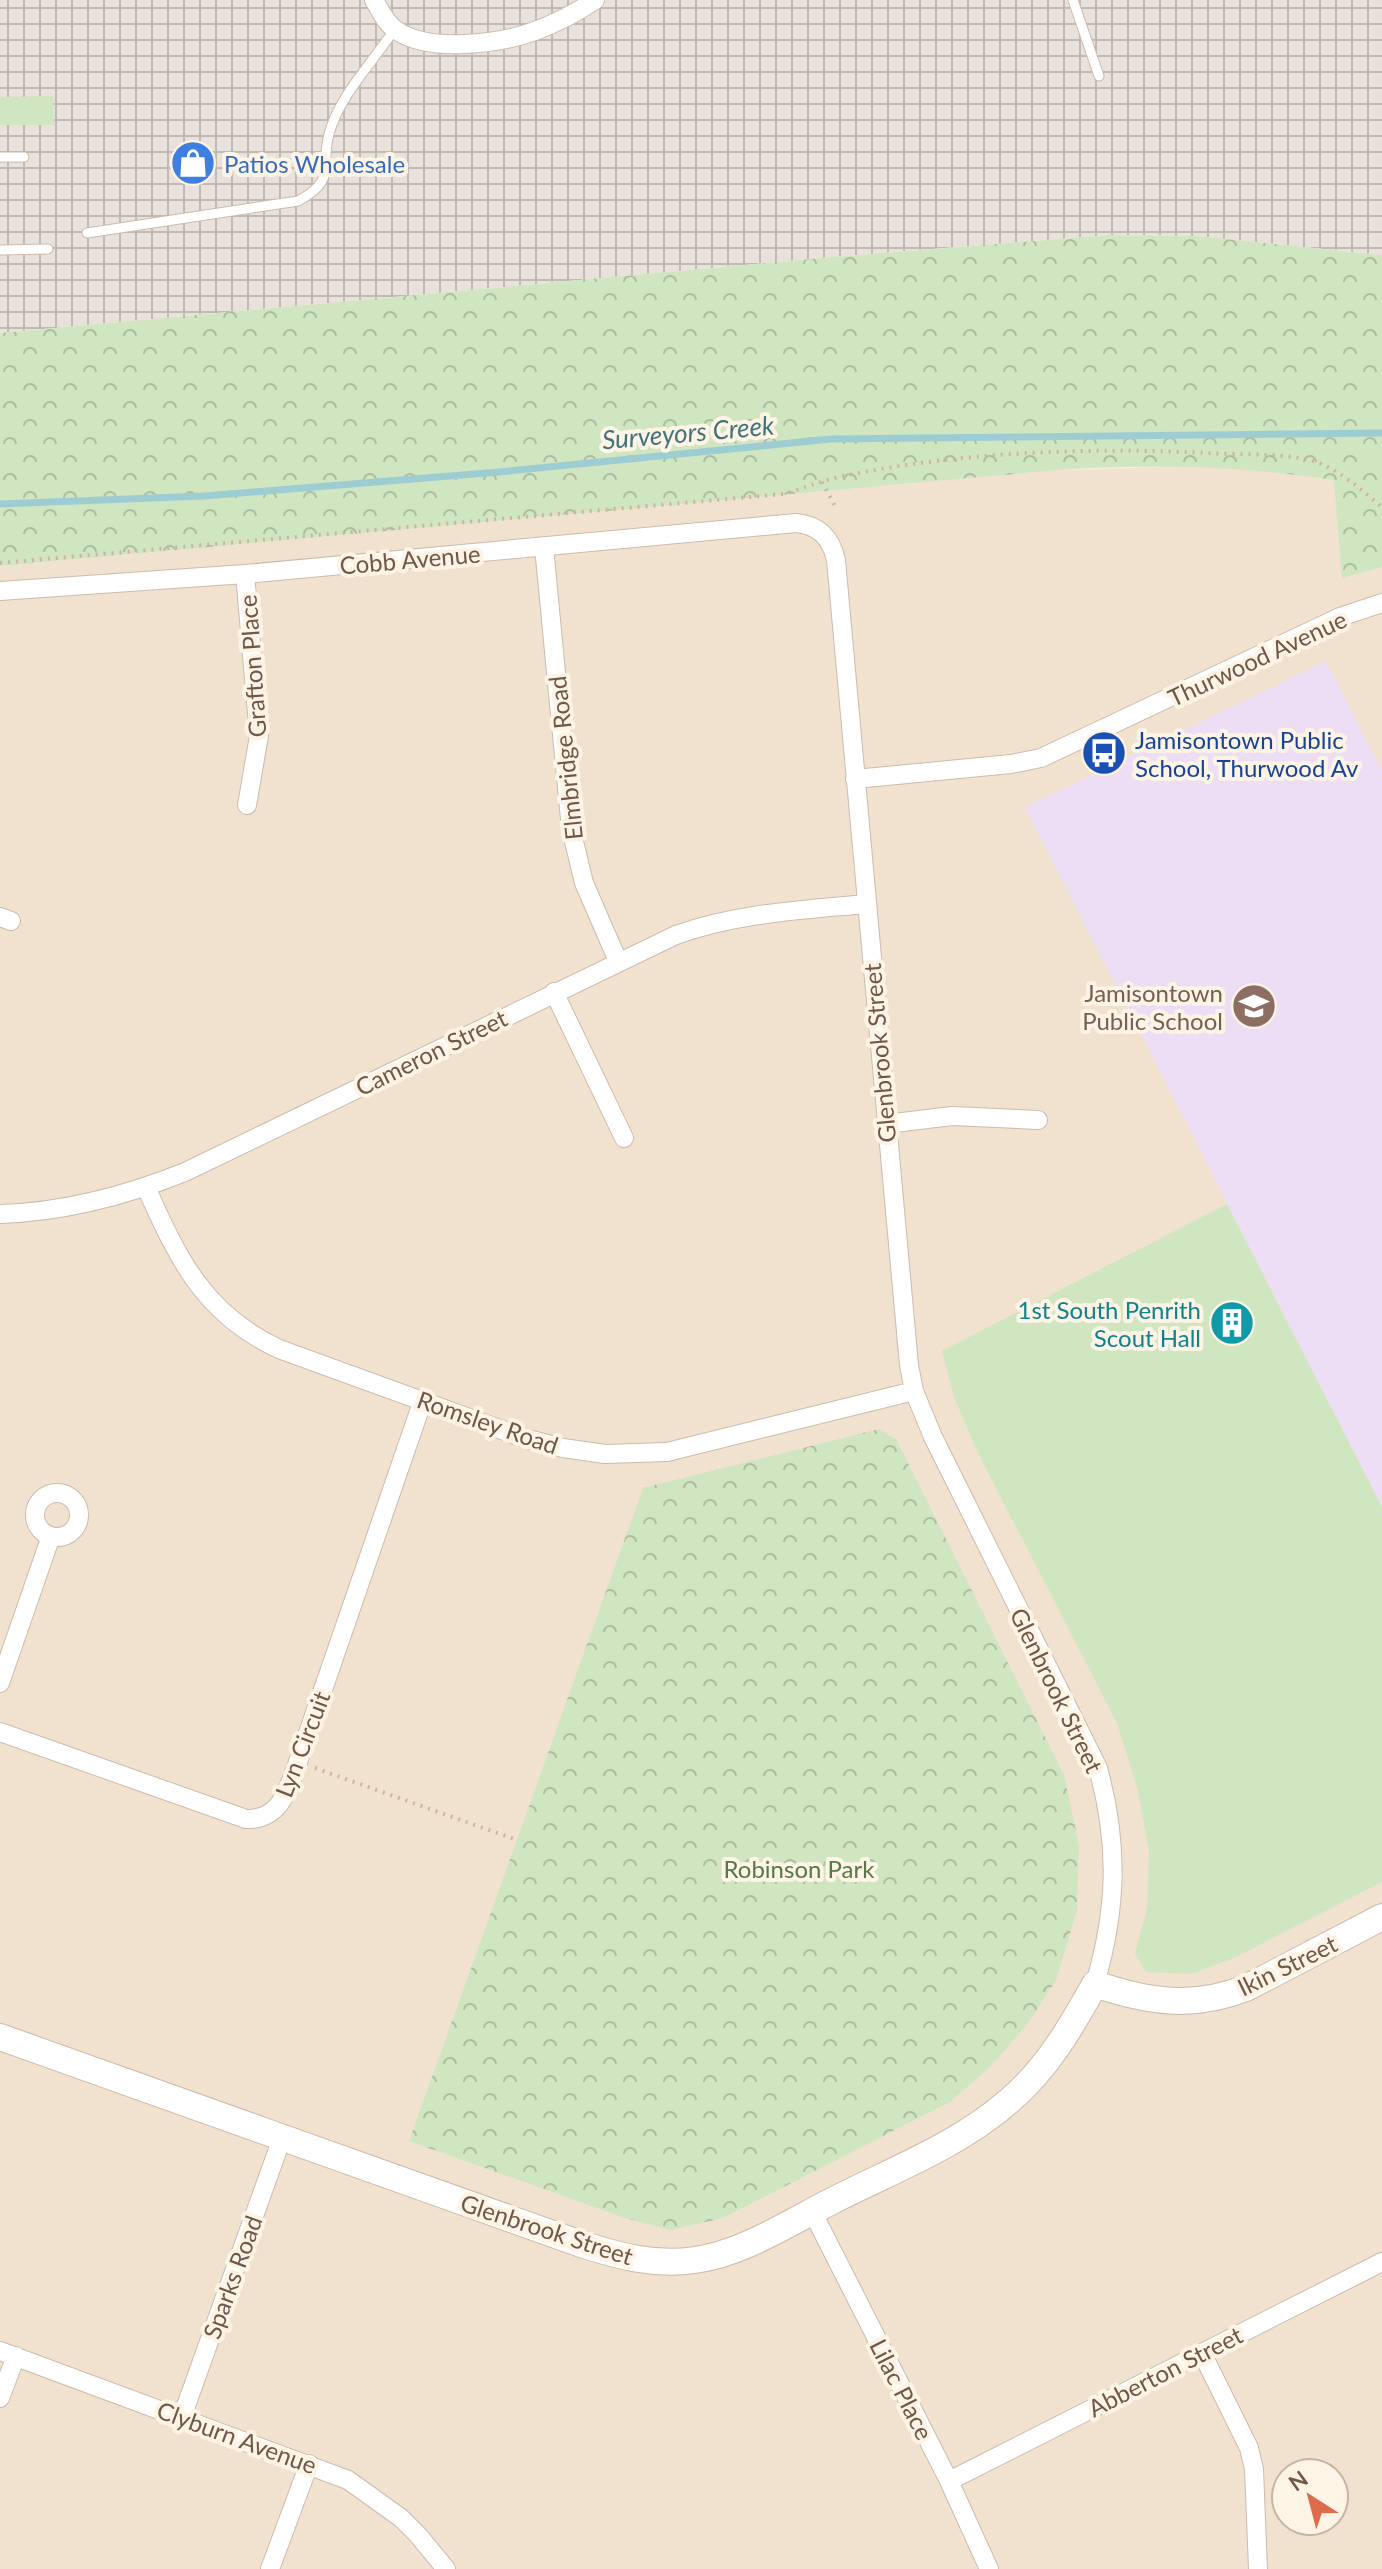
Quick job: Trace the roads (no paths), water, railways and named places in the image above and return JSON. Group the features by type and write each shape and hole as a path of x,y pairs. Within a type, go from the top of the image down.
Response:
{"street":[{"path":"374,0 394,30 421,42 446,45 482,42 531,32 570,16 595,0"},
{"name":"Cobb Avenue","path":"0,591 245,574 796,523 818,528"},
{"name":"Glenbrook Street","path":"0,2037 581,2244 638,2260 675,2262 711,2257 751,2241 949,2142 1009,2102 1026,2086 1058,2048 1095,1984 1113,1906 1114,1856 1109,1813 1098,1768 933,1437 914,1391 904,1330 836,560 829,540 818,528"},
{"name":"Elmbridge Road","path":"544,547 571,829 584,883 618,961"},
{"name":"Grafton Place","path":"245,574 259,736 247,805"},
{"name":"Thurwood Avenue","path":"855,779 1011,764 1041,758 1340,617 1382,603"},
{"name":"Cameron Street","path":"0,1214 64,1208 97,1201 185,1172 676,935 714,922 866,904"},
{"path":"554,992 624,1138"},
{"path":"886,1124 981,1115 1038,1120"},
{"name":"Romsley Road","path":"146,1187 188,1273 211,1302 236,1325 279,1349 543,1443 605,1454 645,1455 690,1448 914,1391"},
{"name":"Lyn Circuit","path":"0,1732 246,1819 263,1817 276,1810 284,1800 298,1762 423,1400"},
{"path":"0,1683 51,1536"},
{"name":"Ikin Street","path":"1095,1984 1158,2001 1226,1995 1246,1988 1382,1917"},
{"name":"Sparks Road","path":"182,2417 282,2138"},
{"name":"Lilac Place","path":"812,2211 949,2481 989,2569"},
{"name":"Abberton Street","path":"949,2481 1382,2262"},
{"path":"0,2398 8,2353"},
{"name":"Clyburn Avenue","path":"8,2353 348,2480 384,2504 418,2535 446,2569"},
{"path":"1202,2353 1249,2448 1254,2469 1258,2569"},
{"path":"270,2569 309,2464"}],"lane":[{"path":"1073,0 1099,76"},
{"path":"87,233 298,201 314,192 325,179 329,136 336,115 394,30"},
{"path":"0,157 24,157"},
{"path":"0,250 48,249"}],"waterway":[{"name":"Surveyors Creek","path":"0,504 204,496 499,472 831,439 1382,433"}],"place":[{"name":"Patios Wholesale","path":"193,163"},
{"name":"Jamisontown Public School, Thurwood Av","path":"1104,753"},
{"name":"Jamisontown Public School","path":"1254,1006"},
{"name":"1st South Penrith Scout Hall","path":"1232,1323"}],"park label":[{"name":"Robinson Park","path":"799,1868"}]}
